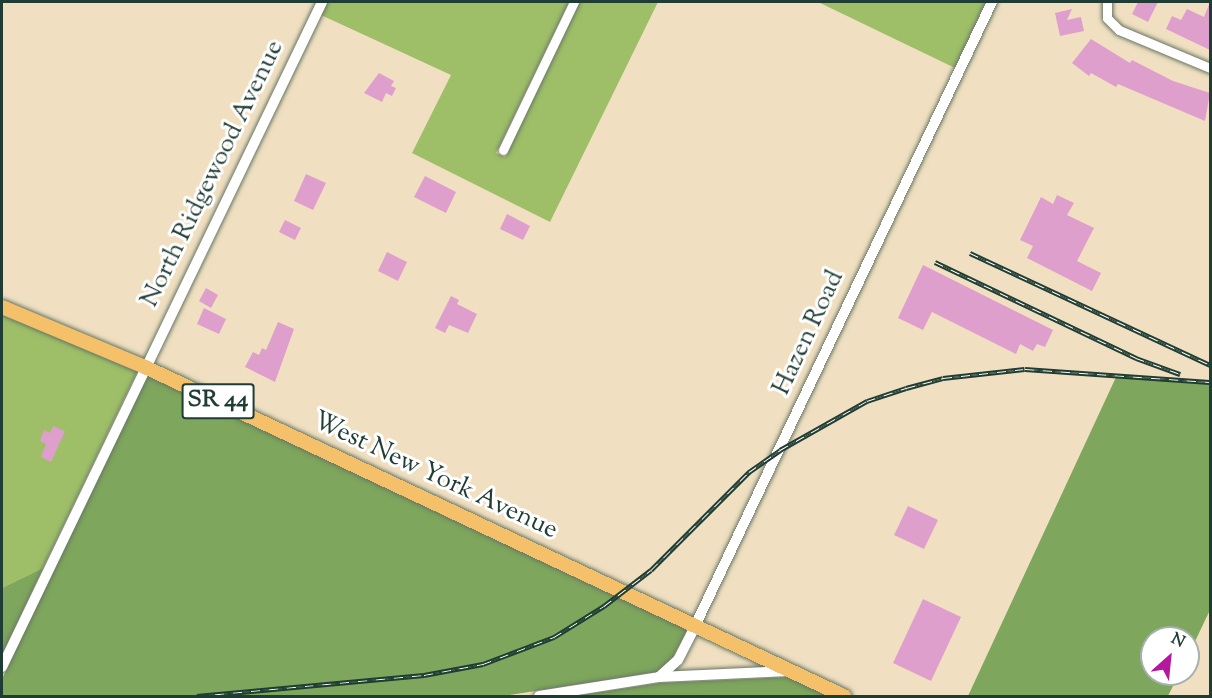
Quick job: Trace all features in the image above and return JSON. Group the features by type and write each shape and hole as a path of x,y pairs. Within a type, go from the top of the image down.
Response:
{"main road":[{"name":"West New York Avenue","path":"2,307 145,367 844,696"}],"street":[{"name":"North Ridgewood Avenue","path":"2,667 322,2"},
{"path":"503,150 574,2"},
{"name":"Hazen Road","path":"659,677 678,660 695,626 992,2"},
{"path":"1107,2 1107,18 1119,30 1210,68"},
{"path":"539,696 659,677 790,671"}],"green space":[{"path":"328,2 569,2 496,153 505,157 580,2 658,2 550,222 412,153 451,75 321,15"},
{"path":"818,2 986,2 955,68"},
{"path":"2,315 138,370 43,568 2,588"},
{"path":"147,374 688,629 673,657 657,672 504,696 2,696 2,679"},
{"path":"1117,375 1210,384 1210,610 1200,631 1200,626 1140,626 1140,686 1173,686 1168,696 968,696"},
{"path":"43,568 2,655 2,588"},
{"path":"788,677 830,696 575,696 660,683"}],"building":[{"path":"1138,2 1158,2 1148,22 1132,14"},
{"path":"1210,2 1210,50 1166,29 1172,16 1181,20 1187,9 1204,17"},
{"path":"1072,9 1067,20 1081,17 1084,31 1060,36 1055,13"},
{"path":"1091,39 1130,63 1132,60 1173,81 1210,93 1205,121 1118,84 1116,87 1091,73 1089,76 1072,63"},
{"path":"379,73 394,81 391,86 396,88 392,96 386,93 382,102 364,93"},
{"path":"306,174 326,183 313,210 294,201"},
{"path":"425,176 456,192 446,213 414,197"},
{"path":"1057,195 1074,203 1067,215 1094,228 1077,261 1101,273 1092,291 1027,258 1033,246 1020,240 1041,197 1053,204"},
{"path":"507,214 530,226 523,240 500,229"},
{"path":"285,220 301,228 295,240 279,232"},
{"path":"387,252 407,262 398,281 378,271"},
{"path":"923,265 1053,330 1045,347 1037,344 1033,351 1020,344 1016,354 932,312 923,330 898,318"},
{"path":"206,288 218,295 211,308 199,301"},
{"path":"451,296 459,300 457,304 477,314 468,333 449,325 445,333 435,328"},
{"path":"204,308 226,319 219,334 197,324"},
{"path":"278,322 294,329 275,382 245,367 253,352 259,355 262,348 266,350"},
{"path":"53,426 65,431 51,462 41,457 46,444 40,441 44,430 50,433"},
{"path":"908,506 938,520 924,549 894,535"},
{"path":"923,599 961,617 931,681 893,663"}],"railway":[{"path":"970,253 1210,365"},
{"path":"935,262 1136,358 1180,374"},
{"path":"197,696 424,675 483,664 554,637 604,606 651,570 749,472 780,450 867,401 906,388 943,378 1025,369 1210,382"}]}
